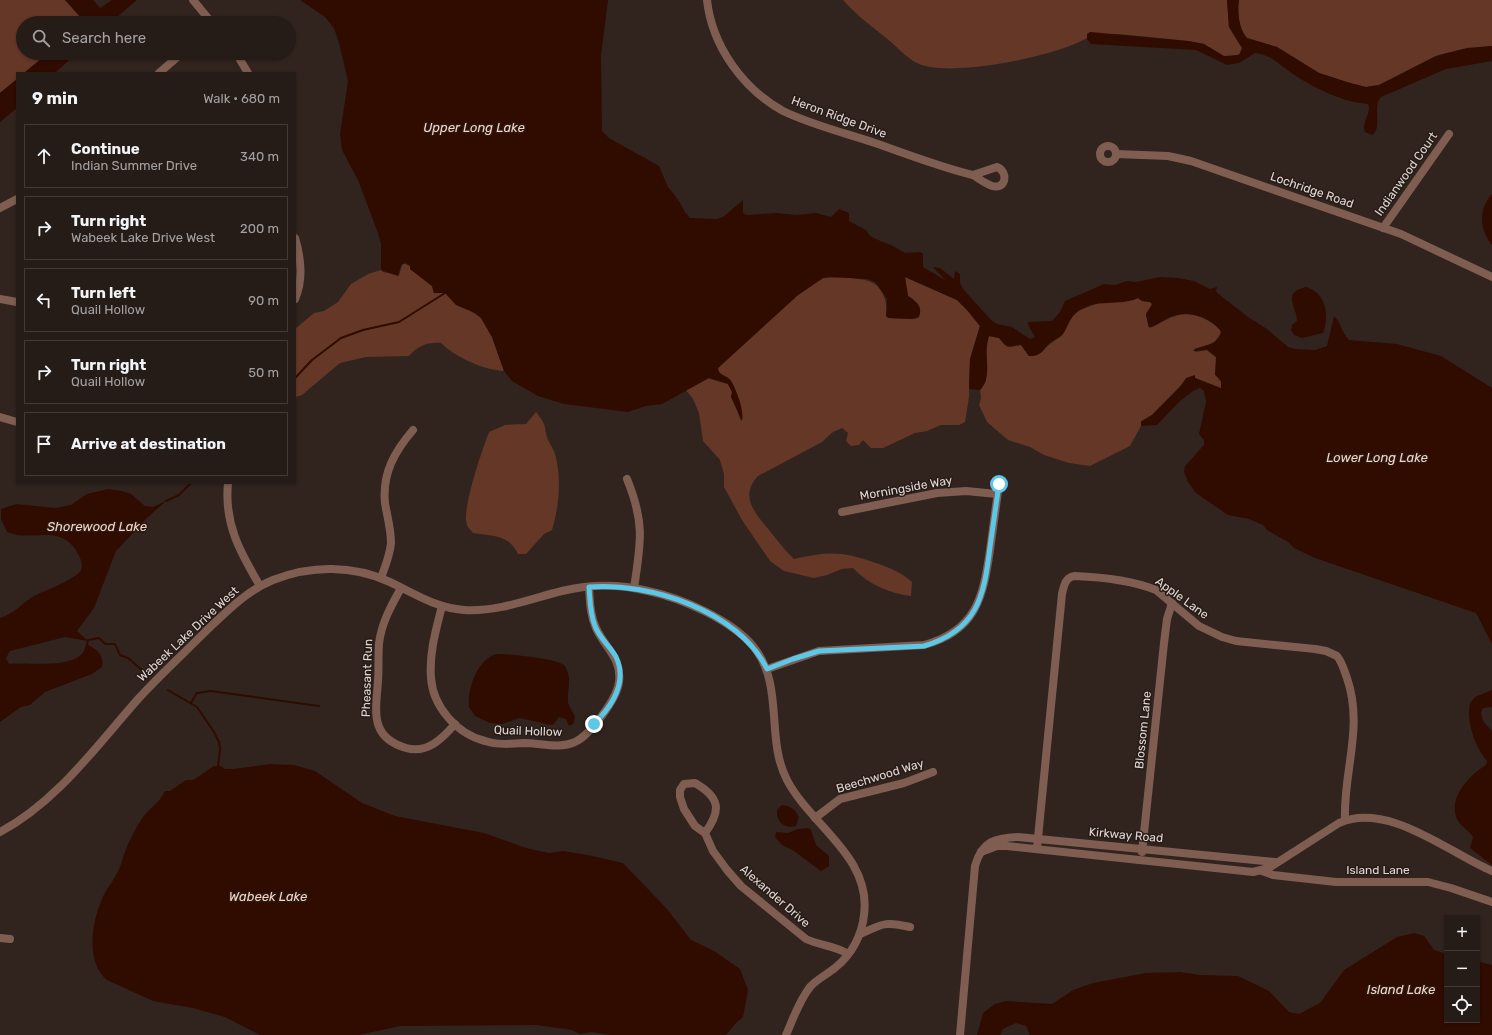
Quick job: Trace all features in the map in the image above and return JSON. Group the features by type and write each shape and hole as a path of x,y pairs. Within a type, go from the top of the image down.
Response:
{"street":[{"path":"193,0 206,16"},
{"name":"Heron Ridge Drive","path":"707,0 713,26 727,57 746,83 768,102 799,118 973,175"},
{"path":"160,72 174,60"},
{"path":"240,60 247,72"},
{"name":"Indianwood Court","path":"1383,228 1449,134"},
{"name":"Lochridge Road","path":"1116,154 1168,156 1191,161 1417,240 1492,277"},
{"path":"0,208 16,200"},
{"path":"296,243 301,268 299,290 296,297"},
{"path":"0,299 16,302"},
{"path":"0,417 16,422"},
{"path":"381,578 389,557 391,541 385,501 386,477 395,452 413,430"},
{"path":"627,479 637,504 640,522 640,546 634,588"},
{"path":"228,484 227,495 230,525 243,557 260,586"},
{"path":"767,669 819,651 916,647 939,641 952,634 970,617 982,596 986,580 999,484"},
{"name":"Morningside Way","path":"842,512 938,493 966,491 997,494"},
{"name":"Wabeek Lake Drive West","path":"0,832 31,812 52,794 154,682 230,608 260,586 297,572 321,569 349,570 381,578 427,602 442,606 471,610 494,609 567,590 589,587 634,588 680,600 730,627 744,637 754,648 767,669 771,687 780,761 794,791 850,860 861,879 865,904 860,934"},
{"name":"Apple Lane","path":"1037,848 1062,594 1066,582 1070,576 1140,584 1156,590 1199,626 1222,637 1242,641 1315,649 1326,651 1337,656 1351,690 1354,709 1351,761 1345,801 1345,820"},
{"name":"Quail Hollow","path":"442,606 432,648 431,680 438,703 455,724 477,738 496,743 561,745 576,742 612,704 617,690 619,676 616,657 602,640 593,620 589,587"},
{"name":"Pheasant Run","path":"401,588 388,613 380,636 375,705 377,722 382,733 389,740 402,747 414,749 430,747 438,742 455,724"},
{"name":"Blossom Lane","path":"1142,859 1164,643 1167,619 1172,604"},
{"name":"Beechwood Way","path":"815,818 840,799 904,783 933,772"},
{"name":"Alexander Drive","path":"705,833 716,816 717,811 715,801 695,783 684,784 680,790 680,796 684,809 696,826 705,833 710,846 727,870 754,897 806,939 815,943 832,946 848,954"},
{"path":"1262,871 1274,862 1345,820 1358,818 1373,819 1413,830 1492,871"},
{"name":"Kirkway Road","path":"960,1035 973,875 977,858 988,843 996,839 1018,837 1274,862"},
{"name":"Kirkway Road","path":"981,852 997,846 1037,848 1253,872 1262,871"},
{"name":"Island Lane","path":"1262,871 1273,875 1336,882 1428,882 1492,902"},
{"path":"786,1035 803,997 809,988 835,968 848,954 860,934 876,925 887,923 910,927"},
{"path":"0,938 10,939"}],"shaded area":[{"path":"0,0 65,0 79,16 16,16 16,60 40,60 25,72 16,72 16,80 0,93"},
{"path":"843,0 1227,0 1229,27 1242,48 1241,54 1228,57 1223,56 1204,44 1119,34 1087,36 1087,38 1072,45 1052,52 1001,64 975,67 930,67 908,58 860,17"},
{"path":"1239,0 1492,0 1492,46 1450,52 1436,56 1379,85 1366,87 1319,73 1277,47 1247,38 1242,30 1239,20"},
{"path":"403,263 410,266 410,269 432,286 434,293 445,293 481,318 492,337 504,371 470,362 454,353 441,343 431,343 419,347 409,356 366,357 340,363 302,395 296,397 296,328 314,313 324,311 338,302 351,284 368,274 381,270 383,272 399,275"},
{"path":"843,277 864,280 877,286 881,290 884,297 887,306 888,318 915,319 919,317 913,299 908,296 905,277 957,300 967,310 980,326 970,359 969,397 965,422 959,425 941,425 927,431 915,433 883,448 871,448 863,440 859,445 851,446 846,441 848,433 842,428 833,432 822,442 758,476 752,484 750,500 752,507 762,521 794,559 826,554 844,554 864,559 891,569 912,582 911,596 895,593 873,584 853,568 842,569 814,578 784,571 770,561 742,520 724,487 724,474 720,460 703,441 699,413 693,399 686,390 707,378 728,384 732,392 731,397 741,421 740,405 736,390 731,381 719,373 718,368 798,295 823,278"},
{"path":"1138,298 1142,301 1153,304 1146,313 1148,326 1150,328 1172,317 1184,314 1198,316 1217,327 1221,333 1214,343 1195,349 1195,352 1207,350 1216,357 1217,361 1215,371 1221,382 1221,389 1195,378 1182,384 1152,415 1141,421 1141,426 1130,446 1090,466 1069,463 1044,455 1030,447 1008,440 987,422 979,405 981,398 980,390 986,381 986,351 989,336 999,338 1008,347 1021,345 1029,356 1034,356 1061,336 1073,316 1078,311 1098,303 1133,300"},
{"path":"536,412 544,423 548,440 555,454 559,483 558,502 552,530 544,534 526,554 518,554 514,547 505,539 473,533 467,525 467,507 482,451 489,432 505,425 526,424"}],"water":[{"path":"65,0 93,0 100,8 112,0 137,0 118,16 79,16"},
{"name":"Upper Long Lake","path":"300,0 608,0 601,56 602,131 609,138 659,166 668,187 690,218 717,219 723,217 743,200 743,213 747,215 775,213 797,215 816,213 831,217 839,209 849,213 849,221 866,230 870,236 905,253 920,252 923,254 923,267 945,280 933,267 940,268 954,279 955,271 960,274 960,283 963,289 992,321 997,324 1012,327 1030,339 1035,337 1028,325 1028,322 1052,321 1060,312 1065,301 1104,284 1115,285 1127,281 1136,282 1160,277 1194,281 1210,289 1217,287 1216,292 1248,317 1267,329 1288,347 1295,349 1315,350 1327,346 1334,316 1349,340 1397,344 1441,356 1492,388 1492,644 1476,613 1315,558 1294,548 1288,542 1267,530 1263,525 1249,519 1228,515 1196,493 1188,482 1184,472 1185,466 1204,445 1204,440 1199,434 1206,402 1204,391 1200,388 1193,391 1179,402 1157,425 1141,426 1141,422 1152,415 1180,387 1186,378 1195,375 1195,378 1221,388 1221,380 1215,375 1216,357 1207,350 1193,351 1215,342 1220,336 1221,331 1209,321 1195,315 1188,314 1173,316 1149,327 1146,315 1152,304 1138,298 1131,301 1091,305 1083,308 1072,317 1061,336 1049,343 1038,355 1035,356 1029,356 1021,345 1007,346 999,338 989,336 987,342 986,378 984,385 980,390 969,389 970,359 980,326 957,300 905,277 908,296 918,304 920,310 919,317 912,319 888,318 886,316 887,299 875,282 867,279 829,277 823,278 798,295 718,368 719,373 731,381 736,390 741,406 742,421 731,397 732,392 728,384 709,378 662,404 646,406 628,412 564,404 538,396 512,381 504,371 492,337 481,318 475,313 456,305 445,293 434,293 432,286 410,269 410,266 406,263 401,265 398,276 381,270 381,244 378,233 358,180 342,150 340,134 348,81 339,43 334,28 325,17"},
{"path":"1227,0 1239,0 1239,20 1242,30 1247,38 1277,47 1319,73 1366,87 1379,85 1436,56 1467,48 1492,46 1492,61 1446,69 1381,97 1377,106 1377,128 1372,135 1365,132 1364,128 1369,111 1368,104 1358,103 1329,94 1301,79 1275,61 1261,54 1255,53 1239,63 1227,65 1196,50 1091,44 1087,39 1087,34 1090,32 1188,41 1204,44 1224,56 1239,55 1242,48 1229,27"},
{"path":"40,60 69,60 56,72 25,72"},
{"path":"16,80 16,109 0,122 0,93"},
{"path":"1492,194 1492,245 1485,233 1482,213 1487,200"},
{"path":"1306,287 1313,290 1322,299 1325,306 1326,319 1323,333 1302,338 1294,335 1291,330 1292,325 1297,321 1292,296 1298,290"},
{"name":"Shorewood Lake","path":"108,489 131,494 145,506 153,507 166,501 147,518 116,551 94,608 77,631 88,641 65,637 10,651 6,658 9,664 66,662 76,659 83,653 86,644 99,653 103,663 102,667 92,674 45,692 30,705 21,707 0,722 0,618 10,614 34,596 70,579 81,571 82,567 78,554 71,544 63,539 55,536 26,536 7,532 1,519 1,509 16,504 55,508 71,505 87,494"},
{"path":"496,654 541,658 564,665 569,679 568,702 575,717 573,724 569,726 566,719 559,717 553,725 551,725 520,718 502,724 490,723 475,716 469,707 472,684 483,662"},
{"path":"1492,690 1492,707 1483,708 1481,713 1483,721 1492,731 1492,865 1470,848 1473,837 1458,821 1455,813 1455,805 1461,789 1479,769 1486,765 1487,761 1475,742 1472,734 1469,710 1470,703 1475,697"},
{"name":"Wabeek Lake","path":"270,764 294,765 315,771 362,803 395,816 484,833 526,848 549,853 563,851 623,863 667,909 691,940 714,951 740,969 748,990 743,1017 726,1035 610,1035 591,1032 580,1034 572,1030 536,1025 400,1026 359,1035 260,1035 225,1017 193,1008 153,1001 107,980 100,972 93,952 92,941 95,919 102,899 119,869 130,840 143,817 165,791 170,791 186,780 193,780 214,766 221,766 225,769 234,769"},
{"path":"782,805 792,808 799,817 796,826 792,827 784,825 779,821 777,810"},
{"path":"808,828 811,830 816,845 829,856 829,866 821,871 794,851 782,845 775,837 776,832 788,833 798,829"},
{"name":"Island Lake","path":"1414,933 1424,936 1434,950 1444,953 1444,1023 1480,1023 1480,962 1492,965 1492,1035 1030,1035 1026,1026 1016,1023 1003,1029 1000,1035 977,1035 983,1013 995,1004 1006,1001 1052,1004 1073,990 1093,983 1146,973 1180,972 1201,975 1238,976 1269,991 1289,1012 1299,1014 1320,1003 1344,970 1397,937"}],"waterway":[{"path":"296,377 312,360 341,338 363,330 399,322 445,293"},
{"path":"166,501 179,495 190,484"},
{"path":"87,644 88,640 99,638 105,644 115,644 120,655 128,658 143,671"},
{"path":"168,690 197,707 214,732 219,742 220,749 218,766"},
{"path":"191,703 197,693 211,691 319,706"}],"route":[{"path":"594,724 607,710 616,696 619,683 619,670 616,657 602,640 595,627 591,613 589,587 621,586 647,590 680,600 730,627 744,637 754,648 767,669 819,651 835,649 903,648 924,646 939,641 952,634 964,624 970,617 982,596 986,580 999,484"}],"water label":[{"name":"Lower Long Lake","path":"1377,457"}]}
